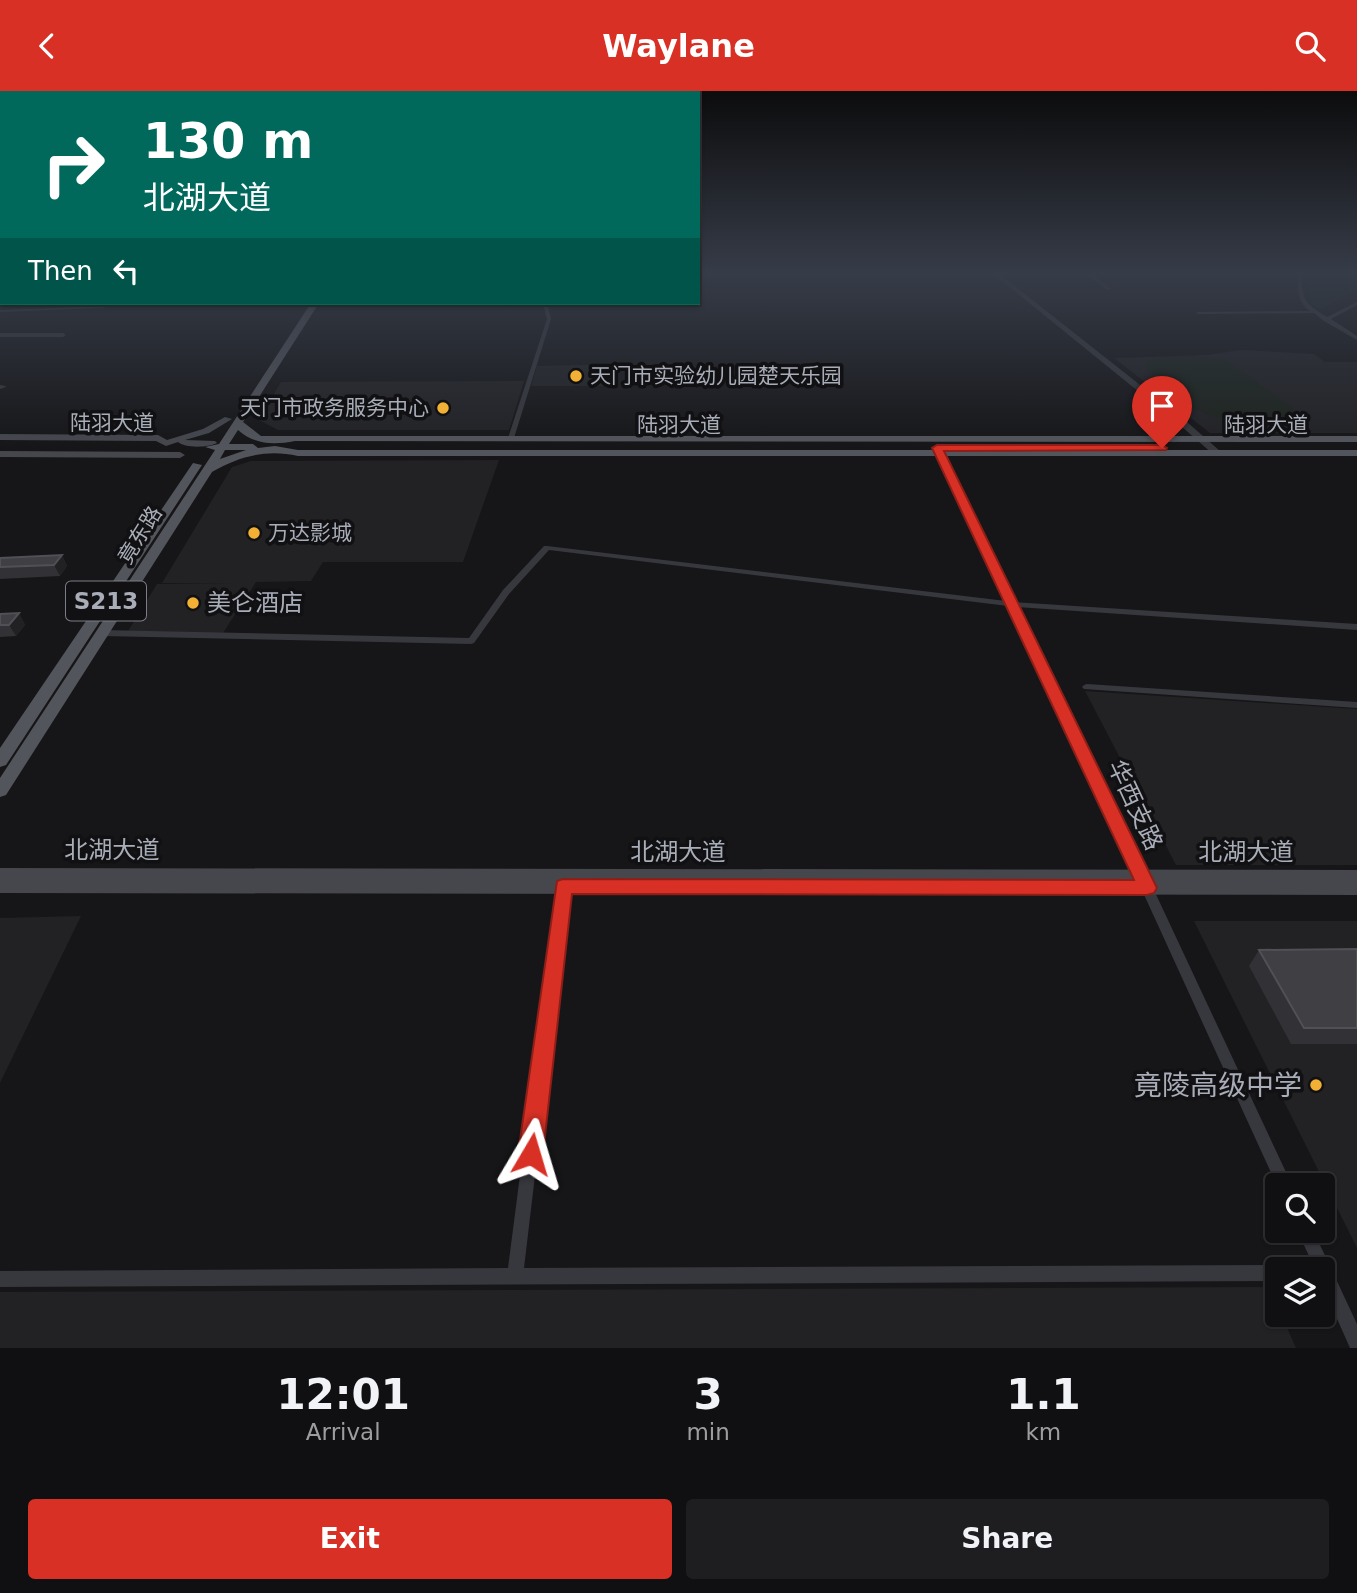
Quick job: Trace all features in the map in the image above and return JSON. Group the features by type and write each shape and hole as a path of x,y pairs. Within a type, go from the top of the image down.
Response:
{"main road":[{"name":"竟东路","path":"0,761 199,472 289,331"},
{"name":"竟东路","path":"233,419 295,331"},
{"path":"164,445 233,419 243,430 298,453 939,451 1209,446 1357,439"},
{"path":"164,445 199,472 295,438 1209,446 1357,453"},
{"name":"陆羽大道","path":"0,442 164,445 1357,446"},
{"path":"0,454 180,455"},
{"name":"竟东路","path":"0,790 102,633 199,472"},
{"path":"0,863 43,880"},
{"name":"北湖大道","path":"0,874 43,880 1144,882 1357,888"},
{"name":"北湖大道","path":"1144,882 1357,876"},
{"path":"0,895 43,880"},
{"name":"北湖大道","path":"0,886 43,880"}],"street":[{"path":"511,438 545,331"},
{"path":"1066,331 1209,446"},
{"path":"0,335 63,335"},
{"name":"华西支路","path":"939,451 1144,882 1278,1173"},
{"path":"102,633 471,641 506,592 547,548 1011,604 1357,627"},
{"path":"1087,687 1357,705"},
{"path":"515,1277 564,881"},
{"path":"0,1279 1265,1273"},
{"path":"1335,1296 1357,1343"}],"shaded area":[{"path":"1241,350 1314,354 1325,362 1357,362 1357,433 1210,433 1114,358 1208,355"},
{"path":"1161,357 1225,359 1304,417 1253,422 1211,416 1183,403 1145,368 1147,362"},
{"name":"天门市实验幼儿园楚天乐园","path":"620,364 617,386 531,386 537,366"},
{"path":"524,381 509,430 278,430 259,420 281,382"},
{"path":"499,460 463,562 323,562 311,581 256,582 223,633 128,631 157,584 232,583 162,583 232,467 251,461"},
{"path":"1085,691 1357,709 1357,865 1176,865"},
{"path":"81,916 0,1083 0,918"},
{"name":"竟陵高级中学","path":"1194,921 1357,921 1357,1248 1335,1204 1335,1173 1320,1173"},
{"path":"1265,1287 1265,1327 1287,1327 1296,1348 0,1348 0,1292"}],"building":[{"path":"62,555 54,565 0,567 0,558"},
{"path":"19,613 9,625 0,625 0,614"},
{"path":"1357,949 1357,1028 1304,1028 1259,950"}],"place":[{"name":"天门市实验幼儿园楚天乐园","path":"576,376"},
{"name":"天门市政务服务中心","path":"443,408"},
{"name":"万达影城","path":"254,533"},
{"name":"美仑酒店","path":"193,603"},
{"name":"竟陵高级中学","path":"1316,1085"}],"route":[{"path":"531,1154 563,887 1147,888 937,448 1162,448"}]}
